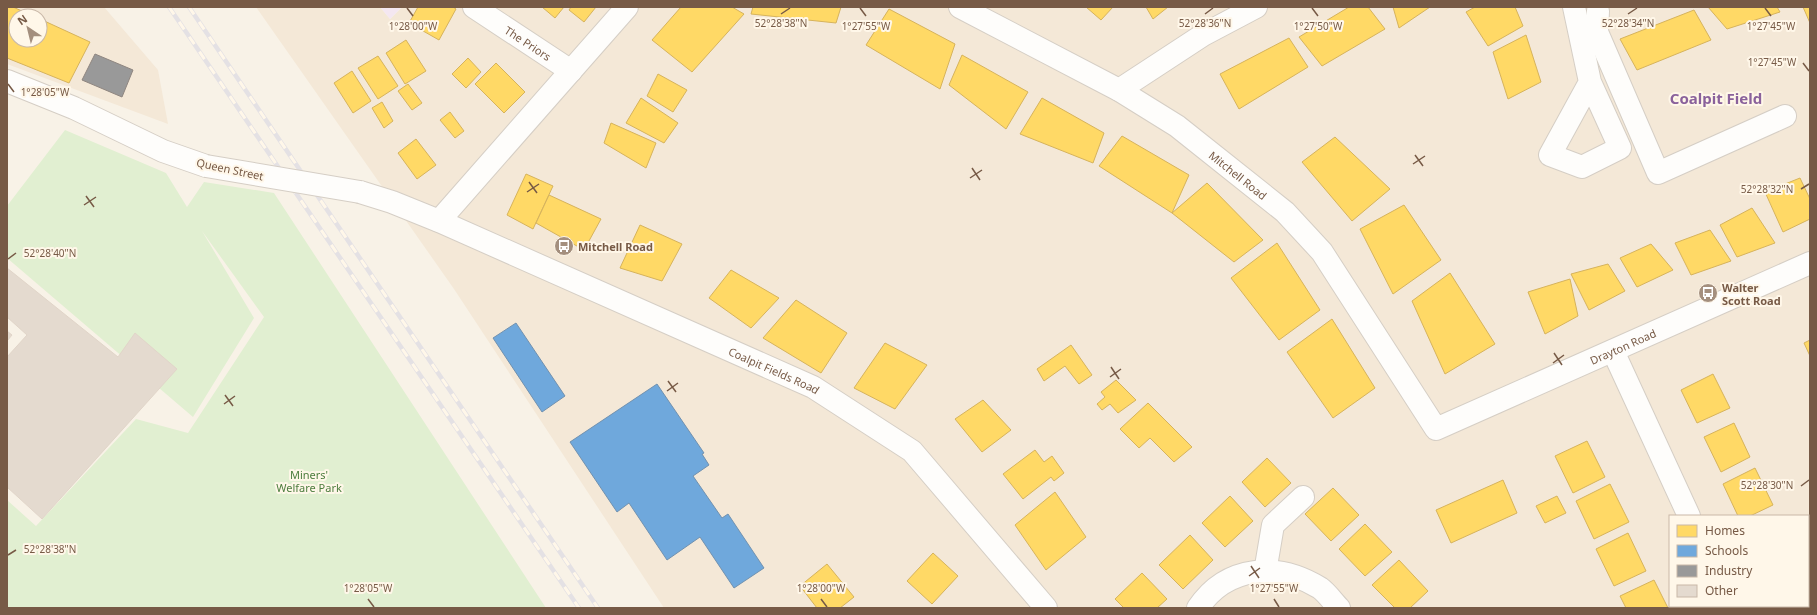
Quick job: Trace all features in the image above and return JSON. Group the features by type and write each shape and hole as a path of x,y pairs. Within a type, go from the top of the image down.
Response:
{"street":[{"path":"439,221 627,7"},
{"name":"Mitchell Road","path":"960,7 1120,90 1176,126 1285,212 1322,252 1436,429"},
{"path":"1120,90 1204,35 1256,7"},
{"path":"1574,7 1590,82"},
{"path":"1597,8 1597,32 1658,173 1784,116"},
{"name":"The Priors","path":"483,9 571,71"},
{"name":"Queen Street","path":"7,81 74,108 163,151 206,166 360,192 392,202 439,221"},
{"name":"Coalpit Fields Road","path":"439,221 820,391 912,451 1046,608"},
{"name":"Drayton Road","path":"1436,429 1810,263"},
{"path":"1612,351 1689,515"},
{"path":"1265,572 1274,525 1303,497"},
{"path":"1198,608 1204,599 1225,581 1254,571 1290,574 1321,589 1339,608"}],"shaded area":[{"path":"7,7 104,7 158,70 168,124 7,64"},
{"path":"256,7 380,7 390,19 402,7 1810,7 1810,608 664,608 454,289"},
{"path":"380,7 402,7 390,19"}],"green space":[{"name":"Miners' Welfare Park","path":"65,130 166,173 187,207 204,182 274,193 546,608 7,608 7,500 36,526 136,419 188,433 264,317 202,231 254,318 193,417 7,258 7,206"}],"building: Homes":[{"path":"7,7 15,8 8,8 8,48 48,48 48,23 90,42 69,83 7,58"},
{"path":"418,7 453,7 456,9 439,40 409,23"},
{"path":"542,7 564,7 555,18"},
{"path":"571,7 596,7 584,22 569,10"},
{"path":"681,7 732,7 744,14 692,72 652,40"},
{"path":"753,7 841,7 836,23 751,14"},
{"path":"1086,7 1113,7 1101,20"},
{"path":"1146,7 1168,7 1153,19"},
{"path":"1349,7 1368,7 1385,29 1322,66 1299,37"},
{"path":"1393,7 1430,7 1399,28"},
{"path":"1475,7 1515,7 1523,26 1488,46 1466,12"},
{"path":"1708,7 1777,7 1780,12 1727,29"},
{"path":"1803,7 1810,7 1810,23"},
{"path":"889,9 955,44 940,89 866,45"},
{"path":"1694,10 1711,40 1637,70 1620,39"},
{"path":"1526,35 1541,82 1508,99 1493,52"},
{"path":"1289,38 1308,67 1239,109 1220,74"},
{"path":"406,40 426,71 405,84 386,53"},
{"path":"962,55 1028,92 1006,129 949,85"},
{"path":"378,56 398,86 378,99 358,68"},
{"path":"468,58 481,72 466,88 452,74"},
{"path":"496,63 525,92 504,113 475,84"},
{"path":"352,71 371,101 353,113 334,83"},
{"path":"658,74 687,90 673,112 647,96"},
{"path":"408,84 422,103 412,110 398,91"},
{"path":"641,98 678,123 664,143 626,123"},
{"path":"1042,98 1104,133 1093,163 1020,134"},
{"path":"382,102 393,121 384,128 372,108"},
{"path":"450,112 464,131 455,138 440,120"},
{"path":"611,123 656,143 646,168 604,143"},
{"path":"1122,136 1189,175 1172,213 1099,166"},
{"path":"1335,137 1390,189 1352,221 1302,162"},
{"path":"416,139 436,165 417,179 398,153"},
{"path":"526,174 553,186 533,229 507,215"},
{"path":"1800,178 1810,199 1810,219 1783,232 1765,192"},
{"path":"1207,183 1263,240 1234,262 1172,213"},
{"path":"549,195 601,219 584,250 536,223"},
{"path":"1404,205 1441,260 1393,294 1360,229"},
{"path":"1752,208 1775,243 1737,257 1720,225"},
{"path":"640,225 682,244 662,281 620,268"},
{"path":"1710,230 1731,261 1691,275 1675,243"},
{"path":"1277,243 1320,310 1279,340 1231,278"},
{"path":"1651,244 1673,270 1637,287 1620,258"},
{"path":"1608,264 1625,291 1589,310 1571,274"},
{"path":"731,270 779,298 751,328 709,298"},
{"path":"1450,273 1495,344 1445,374 1412,301"},
{"path":"1570,279 1578,316 1545,334 1528,292"},
{"path":"796,300 847,333 821,373 763,338"},
{"path":"1332,319 1375,388 1333,418 1287,352"},
{"path":"1810,340 1810,356 1804,343"},
{"path":"885,343 927,365 895,409 854,388"},
{"path":"1071,345 1092,375 1079,384 1065,366 1044,381 1037,369"},
{"path":"1713,374 1730,408 1697,423 1681,390"},
{"path":"1116,380 1136,400 1118,413 1110,404 1102,410 1097,404 1105,397 1101,392"},
{"path":"983,400 1011,430 982,452 955,419"},
{"path":"1148,403 1192,447 1174,462 1150,438 1139,448 1120,429"},
{"path":"1734,423 1750,457 1721,472 1704,437"},
{"path":"1587,441 1605,477 1573,493 1555,456"},
{"path":"1035,450 1044,462 1052,456 1064,473 1054,481 1051,477 1023,499 1003,474"},
{"path":"1267,458 1291,483 1265,507 1242,482"},
{"path":"1755,468 1773,505 1752,515 1738,515 1723,484"},
{"path":"1503,480 1517,513 1451,543 1436,510"},
{"path":"1610,484 1629,522 1594,539 1576,501"},
{"path":"1333,488 1359,515 1331,541 1305,514"},
{"path":"1055,492 1086,537 1046,570 1015,525"},
{"path":"1230,496 1253,521 1225,547 1202,523"},
{"path":"1557,496 1566,513 1545,523 1536,506"},
{"path":"1365,524 1392,552 1365,576 1339,549"},
{"path":"1628,533 1646,571 1614,586 1596,549"},
{"path":"1190,535 1213,560 1183,589 1159,565"},
{"path":"933,553 958,576 932,604 907,581"},
{"path":"1399,560 1428,591 1410,608 1395,608 1372,585"},
{"path":"827,564 854,597 840,608 817,608 800,586"},
{"path":"1142,573 1167,599 1157,608 1124,608 1115,599"},
{"path":"1654,580 1668,608 1626,608 1620,596"}],"building: Schools":[{"path":"516,323 565,396 542,412 493,338"},
{"path":"657,384 704,453 702,454 709,465 693,476 722,518 728,514 764,568 734,588 700,537 667,560 629,503 617,512 570,442"}],"building: Industry":[{"path":"95,54 133,70 122,97 82,80"}],"building: Other":[{"path":"7,268 118,357 135,333 177,369 42,519 7,487 7,357 27,335 7,317"},
{"path":"7,331 12,335 7,341"}],"railway":[{"path":"169,7 579,608"},
{"path":"189,7 598,608"}],"place":[{"name":"Mitchell Road","path":"564,246"},
{"name":"Walter Scott Road","path":"1708,293"}],"district":[{"name":"Coalpit Field","path":"1716,98"}]}
